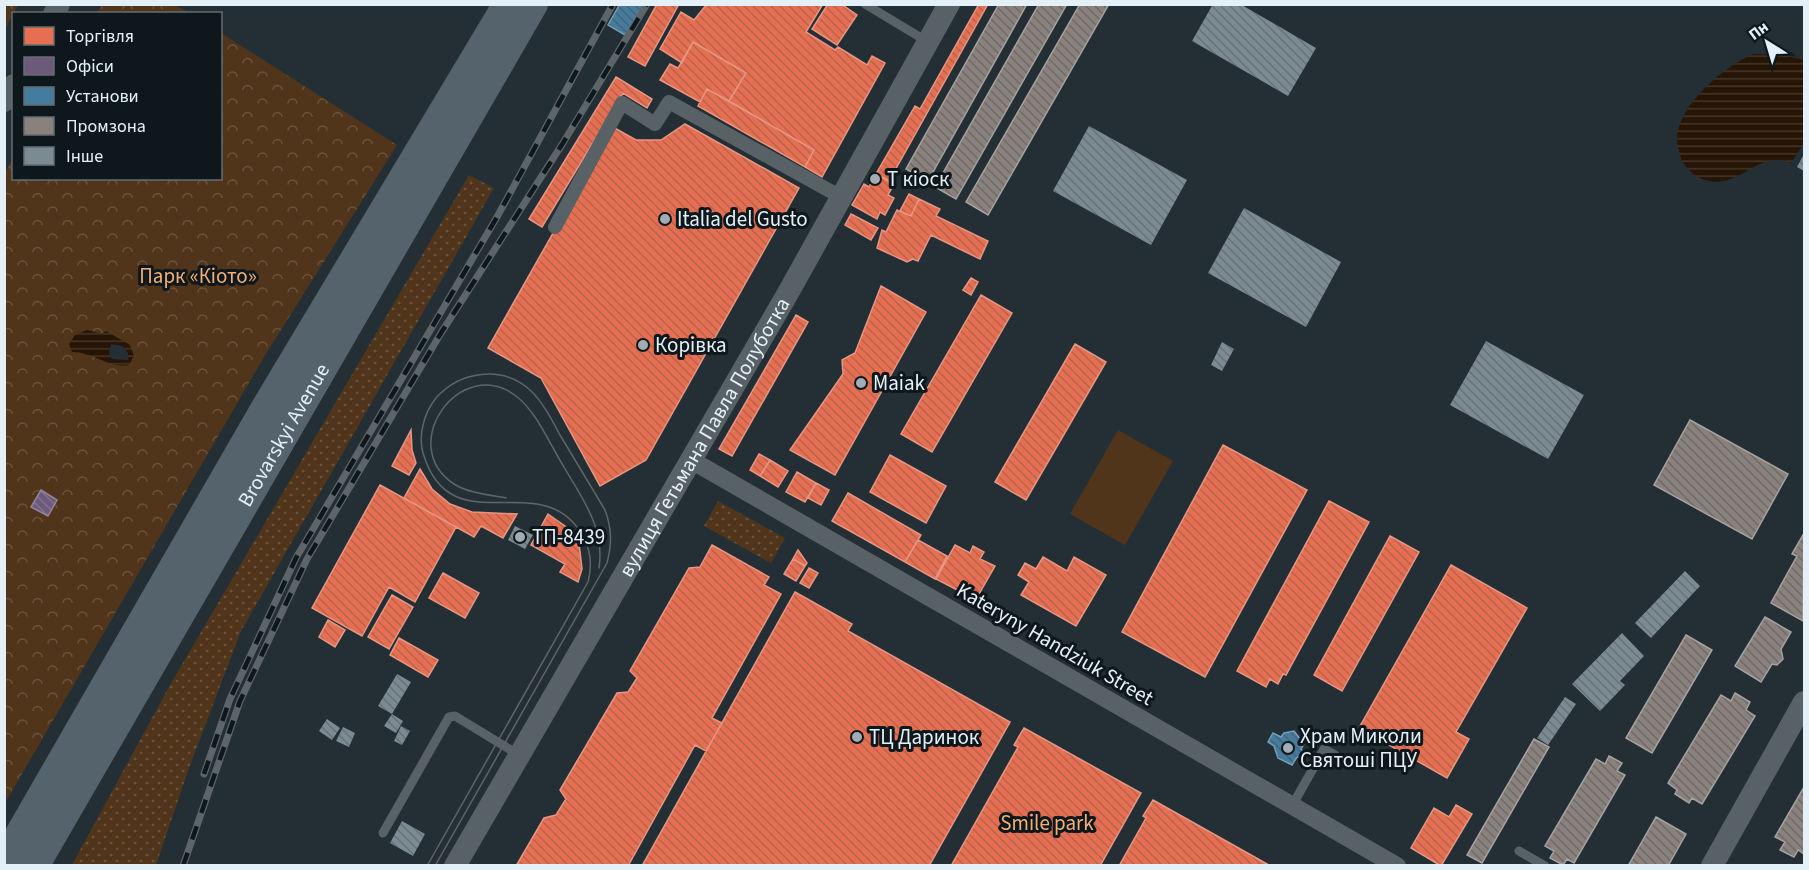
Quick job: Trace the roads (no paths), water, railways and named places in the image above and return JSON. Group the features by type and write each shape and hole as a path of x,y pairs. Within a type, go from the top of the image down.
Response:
{"highway":[{"name":"Brovarskyi Avenue","path":"4,862 267,406 508,4"},
{"name":"Brovarskyi Avenue","path":"34,866 533,4"}],"street":[{"name":"вулиця Гетьмана Павла Полуботка","path":"455,866 691,460 949,4"},
{"path":"4,101 12,88"},
{"path":"555,227 622,103 656,124 669,102 841,197"},
{"name":"Kateryny Handziuk Street","path":"691,460 1397,866"},
{"path":"1712,866 1804,702"}],"lane":[{"path":"865,4 928,42"},
{"path":"383,833 449,717 455,716 519,755"},
{"path":"1292,806 1324,749 1335,755"},
{"path":"1519,850 1545,866"}],"tram line":[{"path":"427,866 588,582 590,571 589,554 584,538 567,516 546,506 476,502 454,496 436,481 423,453 421,439 428,410 436,398 457,382 482,374 494,374 519,382 530,390 543,406 605,510 610,530 610,549 607,563 435,866"},
{"path":"506,498 472,492 454,484 437,467 431,448 433,428 442,410 457,395 475,387 495,386 516,396 537,420 591,515 599,540 599,568"}],"railway":[{"path":"204,774 230,699 296,558 497,217 613,4"},
{"path":"183,866 240,701 307,559 441,333 563,143 647,4"}],"place":[{"name":"Т кіоск","path":"875,179"},
{"name":"Italia del Gusto","path":"665,219"},
{"name":"Корівка","path":"643,345"},
{"name":"Maiak","path":"861,383"},
{"name":"ТП-8439","path":"520,537"},
{"name":"ТЦ Даринок","path":"857,737"},
{"name":"Храм Миколи Святоші ПЦУ","path":"1288,748"}],"park label":[{"name":"Парк «Кіото»","path":"198,276"},
{"name":"Smile park","path":"1047,823"}]}
